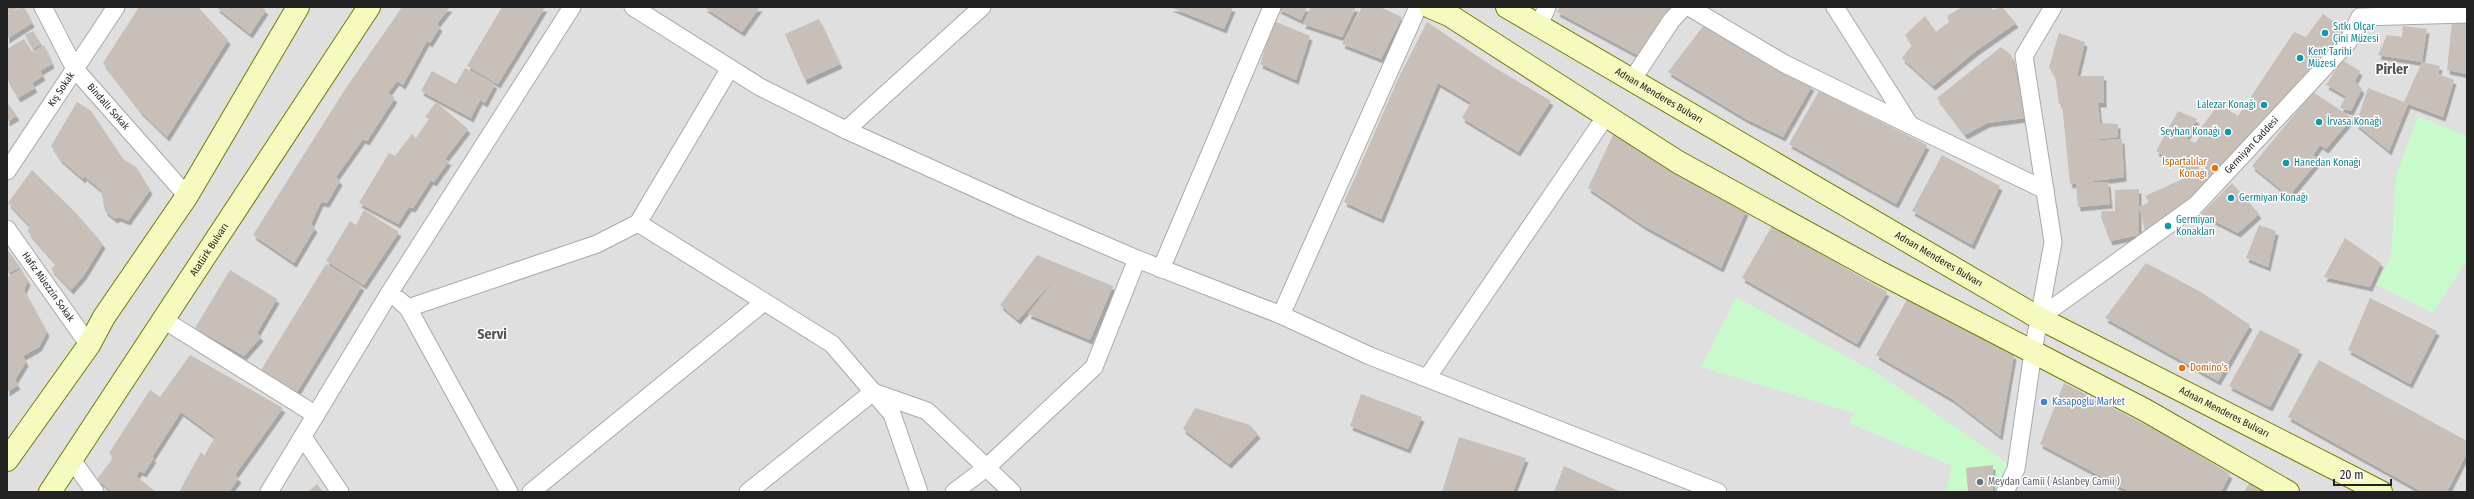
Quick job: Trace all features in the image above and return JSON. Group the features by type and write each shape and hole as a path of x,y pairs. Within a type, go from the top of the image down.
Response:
{"main road":[{"path":"7,460 89,345 104,317 187,196 298,7"},
{"name":"Atatürk Bulvarı","path":"50,492 369,7"},
{"path":"1430,7 1449,15 1678,162 1877,271 2145,410 2288,492"},
{"name":"Adnan Menderes Bulvarı","path":"1507,7 1543,16 1632,80 2039,318 2381,492"}],"street":[{"name":"Bindallı Sokak","path":"42,7 75,69 187,196"},
{"name":"Kış Sokak","path":"7,171 116,7"},
{"path":"269,492 390,292 572,7"},
{"path":"633,7 760,87 846,130 1023,210 1161,269 1281,315 1370,356 1718,492"},
{"path":"846,130 982,7"},
{"path":"1161,269 1272,7"},
{"path":"1281,315 1418,7"},
{"path":"1632,80 1671,21 1684,7"},
{"path":"1689,7 1785,64 2045,190"},
{"path":"1835,7 1910,125"},
{"path":"2005,492 2016,469 2033,352 2053,242 2024,56 2053,7"},
{"name":"Germiyan Caddesi","path":"2039,318 2196,205 2348,42 2361,12 2467,14"},
{"path":"408,308 597,244 638,223 730,68"},
{"path":"1427,378 1606,116"},
{"path":"638,223 832,344 892,414 919,492"},
{"name":"Hafız Müezzin Sokak","path":"7,229 89,345"},
{"path":"954,492 986,468 1094,367 1137,259"},
{"path":"390,292 408,308 510,492"},
{"path":"531,492 764,302"},
{"path":"164,320 316,415"},
{"path":"872,392 927,411 1012,492"},
{"path":"748,492 872,392"},
{"path":"303,437 340,492"},
{"path":"72,460 95,492"}],"shaded area":[{"path":"7,7 2467,7 2467,492 7,492"}],"green space":[{"path":"2418,116 2467,136 2467,260 2433,313 2375,284 2391,258 2396,176"},
{"path":"1736,297 1877,373 2016,469 2006,492 1946,492 1952,466 1849,423 1864,396 1853,413 1701,367"}],"building":[{"path":"7,7 20,7 7,14"},
{"path":"21,7 24,7 32,23 7,39 7,15"},
{"path":"139,7 198,7 228,40 167,137 141,112 103,63"},
{"path":"216,7 261,7 266,10 250,34"},
{"path":"402,7 450,7 437,24 440,27 430,43 427,41 403,85 397,81 388,93 395,98 367,141 363,139 336,177 340,181 327,203 321,202 311,224 315,228 294,263 253,235 346,88"},
{"path":"502,7 545,7 498,84 467,66"},
{"path":"704,7 760,7 742,32"},
{"path":"1170,7 1233,7 1224,29"},
{"path":"1279,7 1307,7 1301,20 1278,9"},
{"path":"1311,7 1356,7 1342,37 1303,24"},
{"path":"1362,7 1380,7 1402,17 1381,59 1342,44"},
{"path":"1560,7 1673,7 1639,56 1557,12"},
{"path":"1962,7 1991,7 1993,10 2002,7 2016,23 1976,51 1933,86 1902,58 1912,45 1905,35 1925,16 1936,32 1949,22 1947,16"},
{"path":"2323,14 2344,29 2331,50 2214,183 2156,151 2178,111 2197,119 2186,138 2195,143 2200,137 2196,134 2219,104 2238,116 2294,32 2306,37"},
{"path":"819,19 840,64 805,80 785,34"},
{"path":"2467,20 2467,74 2447,70 2452,21"},
{"path":"1274,21 1310,36 1296,80 1260,64"},
{"path":"1427,22 1492,66 1551,101 1518,152 1462,118 1484,80 1470,102 1438,83 1381,219 1344,202 1399,77"},
{"path":"1704,25 1812,86 1783,137 1746,119 1668,72"},
{"path":"2403,26 2427,29 2422,62 2378,55 2387,35 2402,37"},
{"path":"33,31 41,44 33,49 25,35"},
{"path":"2059,33 2085,42 2077,76 2104,76 2104,103 2098,103 2100,123 2118,124 2118,137 2073,142 2122,139 2124,177 2079,183 2108,182 2110,204 2078,207 2076,183 2070,184 2062,104 2059,104 2055,76 2049,67"},
{"path":"24,39 32,52 44,45 52,64 40,71 43,76 32,83 35,88 18,98 7,79 7,49"},
{"path":"2001,47 2011,55 2020,92 2027,107 2024,118 1987,123 1965,135 1937,98"},
{"path":"2342,60 2360,71 2355,81 2362,89 2351,111 2340,108 2346,96 2326,85"},
{"path":"2422,62 2440,66 2438,74 2454,80 2443,117 2408,104 2389,151 2356,124 2368,88 2404,102"},
{"path":"465,68 495,84 485,103 480,100 471,118 421,91 432,71 456,84"},
{"path":"1819,91 1927,145 1896,204 1789,144"},
{"path":"2313,92 2352,118 2326,149 2320,145 2313,155 2319,160 2289,196 2252,166"},
{"path":"7,102 17,116 7,122"},
{"path":"77,102 91,111 123,159 136,167 150,190 128,221 118,217 115,219 105,211 101,190 84,176 83,179 60,159 51,146"},
{"path":"436,102 468,129 445,159 449,161 434,182 431,180 413,208 409,207 398,224 359,203 389,153 395,156 412,134 416,138 429,119 425,117"},
{"path":"1614,133 1746,211 1721,268 1644,226 1588,188"},
{"path":"1942,155 2000,186 1972,245 1912,211"},
{"path":"32,170 76,213 103,244 84,275 71,290 51,269 56,264 28,232 29,225 8,203"},
{"path":"2196,173 2209,185 2145,231 2139,207 2149,202 2145,196"},
{"name":"Germiyan Konağı","path":"2232,183 2259,214 2238,233 2201,214"},
{"path":"2139,189 2139,235 2110,241 2101,217 2102,211 2115,211 2115,190"},
{"path":"364,210 399,232 364,285 326,261 350,221 356,225"},
{"path":"2259,225 2276,231 2268,267 2246,258"},
{"path":"1772,226 1887,292 1857,344 1742,278"},
{"path":"2345,238 2381,263 2370,287 2324,277"},
{"path":"7,249 20,267 7,274"},
{"path":"1037,255 1113,286 1090,340 1028,314 1060,273 1018,320 1000,305"},
{"path":"2146,263 2201,292 2250,325 2218,381 2105,318"},
{"path":"326,264 362,286 297,392 261,370"},
{"path":"21,269 28,281 24,290 47,332 39,347 23,356 26,362 15,380 18,385 7,392 7,277"},
{"path":"230,270 277,299 257,333 261,337 244,356 195,328"},
{"path":"1909,296 1986,341 2014,355 2000,436 1952,399 1876,355"},
{"path":"2370,298 2437,331 2410,384 2348,350"},
{"path":"2260,330 2300,350 2270,407 2229,386"},
{"path":"190,355 283,408 235,475 239,478 229,492 179,492 201,452 204,456 215,437 181,412 152,457 154,458 144,473 140,471 136,476 156,492 112,492 97,479 113,458 109,453 150,390 160,397"},
{"path":"2319,360 2467,441 2467,453 2447,492 2422,492 2288,417"},
{"path":"2064,383 2165,435 2230,474 2221,492 2130,492 2040,444"},
{"path":"1361,394 1422,417 1408,449 1350,426"},
{"path":"1195,408 1250,425 1258,434 1229,464 1183,429"},
{"path":"1459,437 1526,458 1513,492 1442,492"},
{"name":"Meydan Camii ( Aslanbey Camii )","path":"1993,465 1993,492 1968,492 1966,468"},
{"path":"1564,466 1621,492 1554,492"},
{"path":"2250,482 2265,492 2244,492"},
{"path":"317,484 323,492 308,492"}],"place":[{"name":"Sıtkı Olçar Çini Müzesi","path":"2325,33"},
{"name":"Kent Tarihi Müzesi","path":"2300,58"},
{"name":"Lalezar Konağı","path":"2264,105"},
{"name":"İrvasa Konağı","path":"2319,122"},
{"name":"Seyhan Konağı","path":"2228,132"},
{"name":"Hanedan Konağı","path":"2286,163"},
{"name":"Ispartalılar Konağı","path":"2215,168"},
{"name":"Germiyan Konağı","path":"2231,198"},
{"name":"Germiyan Konakları","path":"2168,226"},
{"name":"Domino's","path":"2182,368"},
{"name":"Kasapoglu Market","path":"2044,402"},
{"name":"Meydan Camii ( Aslanbey Camii )","path":"1980,482"}],"district":[{"name":"Pirler","path":"2392,69"},
{"name":"Servi","path":"492,334"}]}
